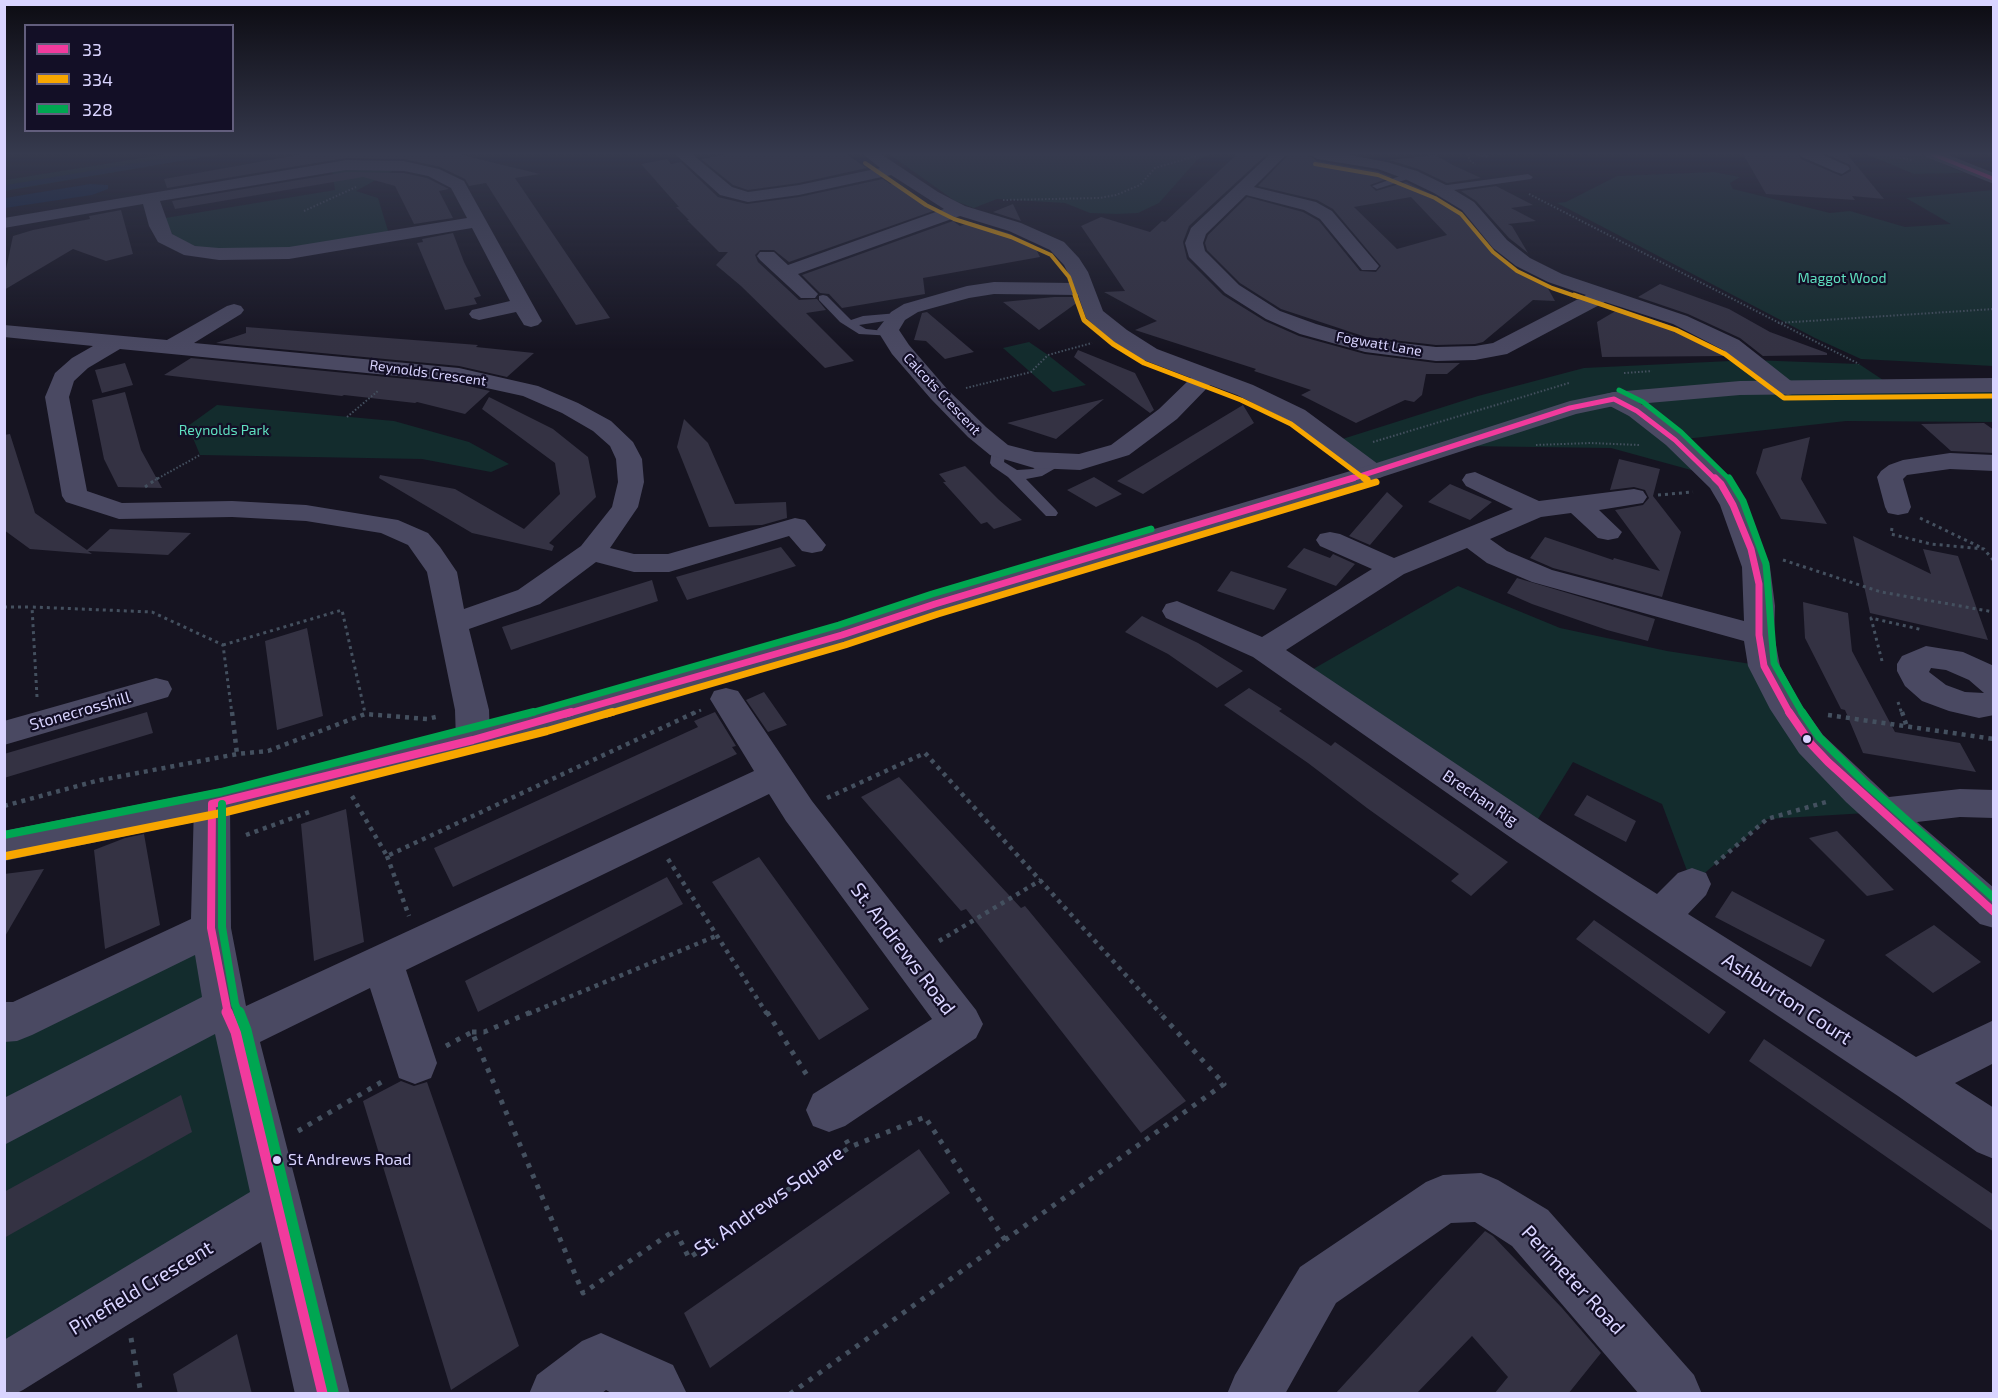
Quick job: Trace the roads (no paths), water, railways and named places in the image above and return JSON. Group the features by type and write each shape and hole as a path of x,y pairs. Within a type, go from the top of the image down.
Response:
{"street":[{"path":"4,223 26,219"},
{"path":"156,219 165,238 191,251 219,254 289,253 478,221 527,313 479,314"},
{"path":"786,272 943,219"},
{"path":"989,219 1015,227 1057,246 1072,262 1086,289 1093,315 1119,335 1149,354 1245,390 1296,415 1373,472"},
{"name":"Fogwatt Lane","path":"1211,219 1197,232 1194,243 1196,253 1232,289 1273,315 1318,332 1365,345 1436,354 1475,353 1499,349 1602,295"},
{"path":"1330,219 1369,266"},
{"path":"1479,219 1500,244 1523,262 1555,278 1680,320 1731,345 1788,388"},
{"path":"767,256 815,296"},
{"path":"894,325 932,301 967,292 994,288 1086,289"},
{"path":"173,346 234,310"},
{"name":"Calcots Crescent","path":"894,325 939,394 976,432 999,450 1024,458 1056,462 1089,460 1120,450 1168,414 1206,376"},
{"name":"Reynolds Crescent","path":"5,331 459,375 530,391 570,408 602,426 621,442 629,459 631,482 625,507 607,534 591,552 530,597 452,624"},
{"path":"118,341 80,363 63,378 57,397 75,496 117,510 160,512 232,509 306,513 388,526 418,539 442,572 473,715 473,740"},
{"path":"4,846 212,804 344,790 473,740 842,635 1034,574 1373,472 1570,408 1614,399 1740,388 1994,386"},
{"path":"1614,399 1637,411 1676,440 1723,489 1743,526 1751,549 1759,584 1759,635 1764,666 1787,709 1811,744 1871,802 1994,912"},
{"path":"1898,507 1890,477 1898,470 1912,465 1939,461 1994,463"},
{"path":"1475,480 1535,510"},
{"path":"1264,650 1394,568 1535,510 1634,497"},
{"path":"1577,506 1608,532"},
{"path":"591,552 634,563 669,563 796,526"},
{"path":"1471,538 1497,557 1542,576 1759,635"},
{"path":"1330,540 1394,568"},
{"name":"Brechan Rig","path":"1177,611 1264,650 1530,832 1660,917"},
{"name":"Stonecrosshill","path":"4,733 156,688"},
{"name":"St. Andrews Road","path":"726,699 799,811 961,1024 829,1110"},
{"path":"4,1123 231,1020 383,964 651,833 776,776"},
{"path":"1871,802 1994,804"},
{"path":"212,804 211,928 231,1020 323,1394"},
{"path":"1660,917 1692,884"},
{"name":"Ashburton Court","path":"1660,917 1994,1136"},
{"path":"4,1022 17,1021 211,928"},
{"path":"383,964 414,1064"},
{"path":"1914,1082 1994,1040"},
{"name":"Perimeter Road","path":"1254,1394 1318,1285 1443,1199 1481,1197 1530,1228 1675,1394"},
{"name":"Pinefield Crescent","path":"4,1371 277,1204"},
{"path":"556,1394 601,1360 654,1384 660,1394"}],"lane":[{"path":"815,296 853,327 869,334 894,325"},
{"path":"853,327 853,323 863,319 894,325"},
{"name":"Calcots Crescent","path":"999,450 997,462 1051,513"},
{"name":"Calcots Crescent","path":"1012,474 1022,476 1037,473 1056,462"}],"place":[{"name":"St Andrews Road","path":"277,1160"}],"park label":[{"name":"Maggot Wood","path":"1842,278"},
{"name":"Reynolds Park","path":"224,430"}]}
